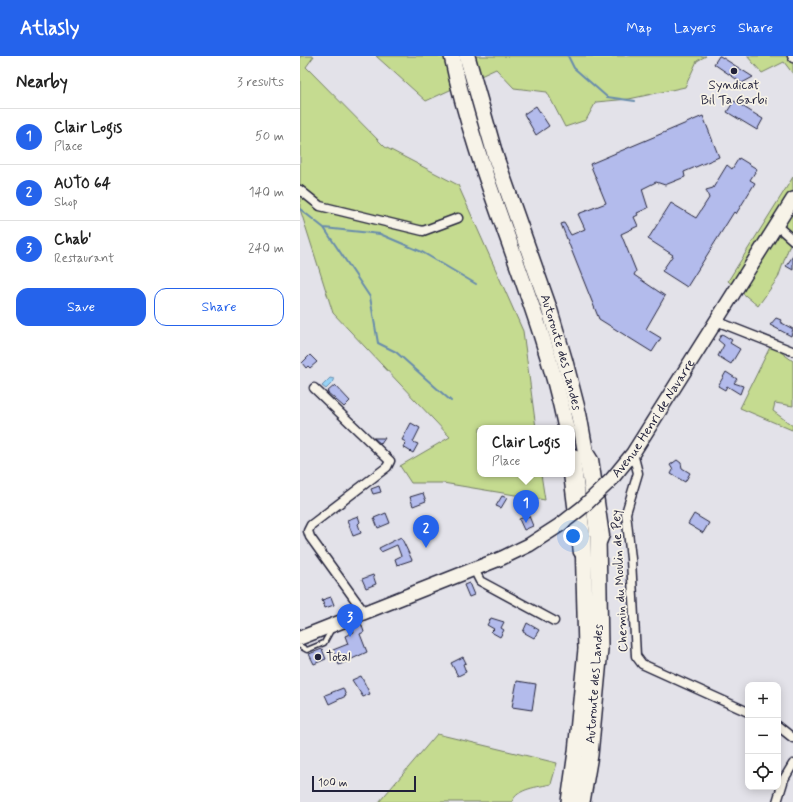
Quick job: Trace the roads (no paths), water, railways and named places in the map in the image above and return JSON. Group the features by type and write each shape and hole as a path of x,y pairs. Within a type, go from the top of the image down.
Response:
{"highway":[{"name":"Autoroute des Landes","path":"452,56 466,114 541,333 565,425"},
{"name":"Autoroute des Landes","path":"467,56 496,158 554,326 573,388 591,482 598,556 600,649 590,755 582,802"},
{"name":"Autoroute des Landes","path":"569,802 576,752 586,649 584,538 575,476"}],"main road":[{"name":"Avenue Henri de Navarre","path":"300,638 474,569 529,545 560,525 583,507 611,480 633,453 793,200"}],"street":[{"path":"300,190 320,206 423,231 458,218"},
{"path":"776,226 793,240"},
{"path":"716,321 793,351"},
{"path":"314,388 390,461 387,467 310,525 308,531 310,537 364,612"},
{"name":"Chemin du Moulin de Pey","path":"633,453 638,473 629,502 626,521 632,559 636,656 642,664 745,711"},
{"path":"474,569 480,581 554,621"},
{"path":"781,728 793,738"},
{"path":"777,802 784,779 793,764"}],"lane":[{"path":"566,477 576,553 584,565"},
{"path":"300,646 307,650 324,644 333,625"}],"water":[{"path":"330,378 334,379 334,381 326,389 322,386"}],"waterway":[{"path":"568,56 574,68 607,97 635,101"},
{"path":"300,209 324,228 380,234 422,252 476,284"},
{"path":"324,228 370,297 378,343 396,352 451,401"}],"place":[{"name":"Syndicat Bil Ta Garbi","path":"734,71"},
{"name":"Clair Logis","path":"526,523"},
{"name":"AUTO 64","path":"426,548"},
{"name":"Chab'","path":"350,637"},
{"name":"Total","path":"318,657"}]}
